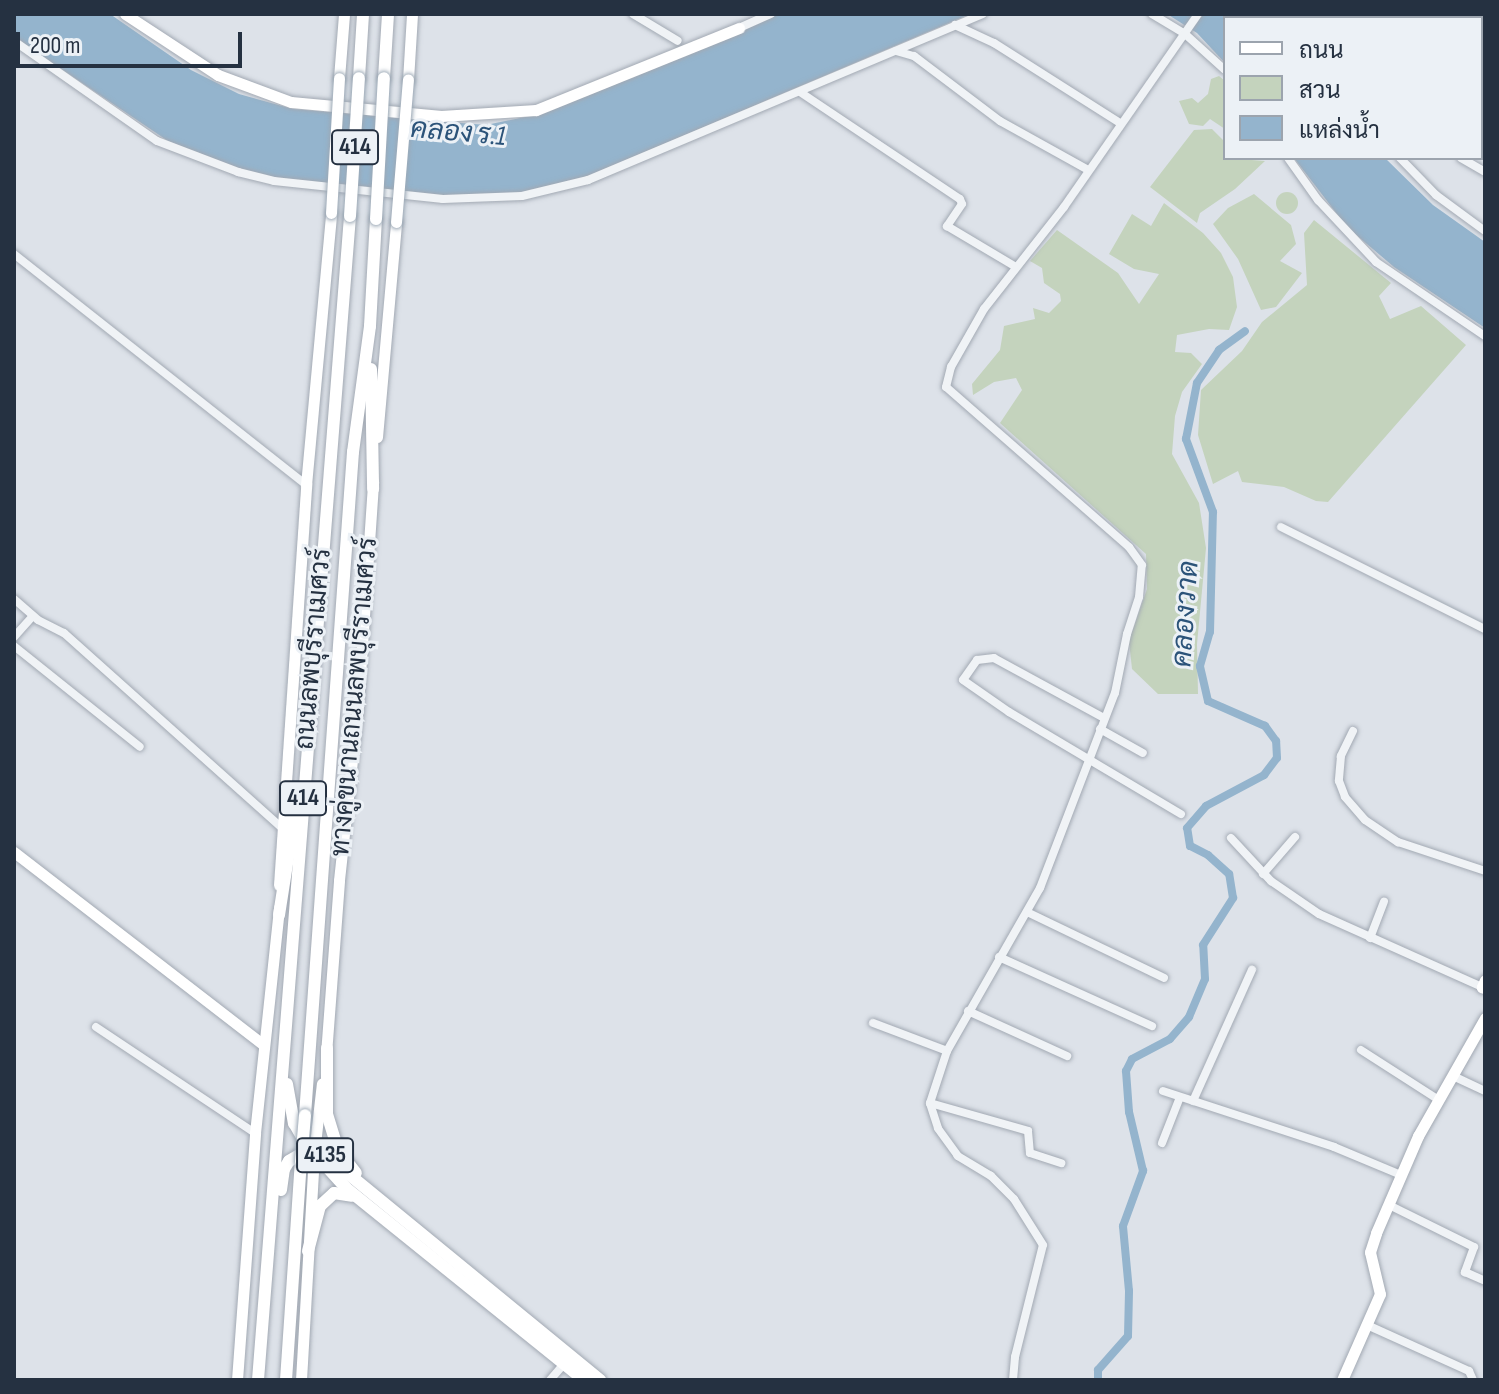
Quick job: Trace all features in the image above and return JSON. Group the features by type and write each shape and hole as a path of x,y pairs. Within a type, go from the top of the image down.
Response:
{"main road":[{"path":"125,14 218,75 291,102 441,116 536,110 739,28"},
{"name":"414","path":"237,1380 255,1133 279,915 281,827 306,485 331,213 344,14"},
{"name":"ถนนลพบุรีราเมศวร์","path":"258,1380 350,216 363,14"},
{"name":"ถนนลพบุรีราเมศวร์","path":"286,1380 353,452 370,326 388,14"},
{"name":"ทางคู่ขนานถนนลพบุรีราเมศวร์","path":"301,1380 314,1153 327,1048 339,880 358,704 412,14"},
{"path":"370,326 373,489"},
{"path":"330,450 353,452"},
{"path":"279,915 308,733"},
{"path":"14,852 264,1045"},
{"path":"1342,1380 1380,1294 1370,1252 1401,1175 1485,1018"},
{"path":"308,1251 320,1206 334,1193 362,1192 331,1132 327,1114 327,1048"},
{"name":"4135","path":"283,1057 294,1123 314,1153 600,1380"},
{"name":"4135","path":"266,1287 284,1169 299,1155 314,1153"},
{"name":"4135","path":"362,1192 584,1380"}],"street":[{"path":"141,25 148,14"},
{"path":"633,14 678,41"},
{"path":"739,28 771,14"},
{"path":"14,41 157,141 238,172 274,181 443,199 522,196 588,180 983,14"},
{"path":"1152,14 1184,33 1223,68"},
{"path":"1013,1380 1015,1357 1043,1245 1014,1199 991,1176 958,1156 938,1128 930,1103 947,1051 1040,888 1115,693 1127,634 1139,597 1142,565 1118,537 946,387 951,367 984,309 1064,207 1195,17"},
{"path":"955,25 994,43 1120,123"},
{"path":"896,51 914,56 1000,121 1088,170"},
{"path":"800,92 960,199 962,204 947,226 1016,267"},
{"path":"1289,160 1318,200 1376,262 1485,336"},
{"path":"1402,160 1436,195 1485,231"},
{"path":"1464,160 1485,172"},
{"path":"14,254 306,485"},
{"path":"1281,527 1485,629"},
{"path":"14,599 33,616 64,633 281,827"},
{"path":"14,637 33,616"},
{"path":"14,646 140,747"},
{"path":"1104,718 994,658 977,660 963,680 1181,814"},
{"path":"1100,729 1143,753"},
{"path":"1353,731 1341,756 1339,781 1345,797 1370,825 1398,842 1485,871"},
{"path":"1263,874 1295,837"},
{"path":"1231,838 1263,874 1306,906 1370,938 1484,985"},
{"path":"1370,938 1384,902"},
{"path":"1027,912 1164,978"},
{"path":"999,957 1152,1026"},
{"path":"1193,1101 1252,970"},
{"path":"968,1011 1067,1056"},
{"path":"873,1023 947,1051"},
{"path":"96,1027 255,1133"},
{"path":"1361,1050 1439,1100"},
{"path":"1453,1076 1485,1091"},
{"path":"1163,1091 1334,1147 1401,1175"},
{"path":"1162,1143 1180,1097"},
{"path":"930,1103 1028,1131 1030,1153 1061,1163"},
{"path":"1389,1205 1474,1247 1465,1272 1485,1281"},
{"path":"1367,1325 1469,1371 1473,1380"},
{"path":"550,1380 564,1364"}],"green space":[{"path":"1219,76 1223,79 1223,128 1210,119 1203,126 1189,124 1179,101 1192,98 1198,103 1208,94 1211,79"},
{"path":"1212,129 1223,140 1223,160 1265,161 1235,189 1200,213 1197,223 1150,187 1194,130"},
{"path":"1287,192 1295,195 1298,203 1295,211 1287,214 1279,211 1276,203 1279,195"},
{"path":"1254,194 1291,225 1296,244 1280,261 1302,273 1276,307 1261,310 1238,259 1213,224 1228,208"},
{"path":"1164,203 1203,233 1221,253 1233,277 1237,307 1229,330 1209,329 1177,335 1175,352 1191,353 1202,364 1182,392 1175,416 1172,454 1199,503 1206,548 1197,644 1198,694 1158,694 1132,669 1129,641 1147,589 1146,554 1000,423 1022,390 1016,378 994,382 973,395 972,384 1000,350 1004,326 1035,319 1033,308 1049,313 1061,301 1060,294 1044,283 1042,268 1030,261 1057,230 1118,273 1139,304 1159,274 1134,269 1109,254 1132,214 1151,226"},
{"path":"1314,220 1391,283 1379,296 1390,319 1421,306 1466,345 1328,502 1316,501 1284,487 1242,482 1238,471 1213,484 1198,435 1201,390 1242,351 1262,322 1307,285 1304,233"}],"water":[{"name":"คลอง ร.1","path":"14,14 110,14 191,70 239,94 293,109 486,125 535,115 775,14 970,14 584,178 521,193 447,197 274,178 239,170 168,141 14,37"},
{"path":"1167,14 1287,16 1223,16 1223,61 1197,33"},
{"path":"1296,160 1387,160 1433,205 1485,242 1485,328 1394,267 1347,227"}],"waterway":[{"name":"คลองวาด","path":"1098,1380 1098,1370 1128,1336 1129,1291 1123,1226 1143,1171 1129,1112 1126,1071 1132,1059 1170,1039 1189,1017 1205,979 1203,945 1233,898 1229,874 1208,855 1190,846 1187,828 1206,806 1264,775 1277,758 1276,741 1265,726 1208,701 1200,666 1210,632 1213,512 1186,439 1197,383 1219,350 1245,331"}]}
